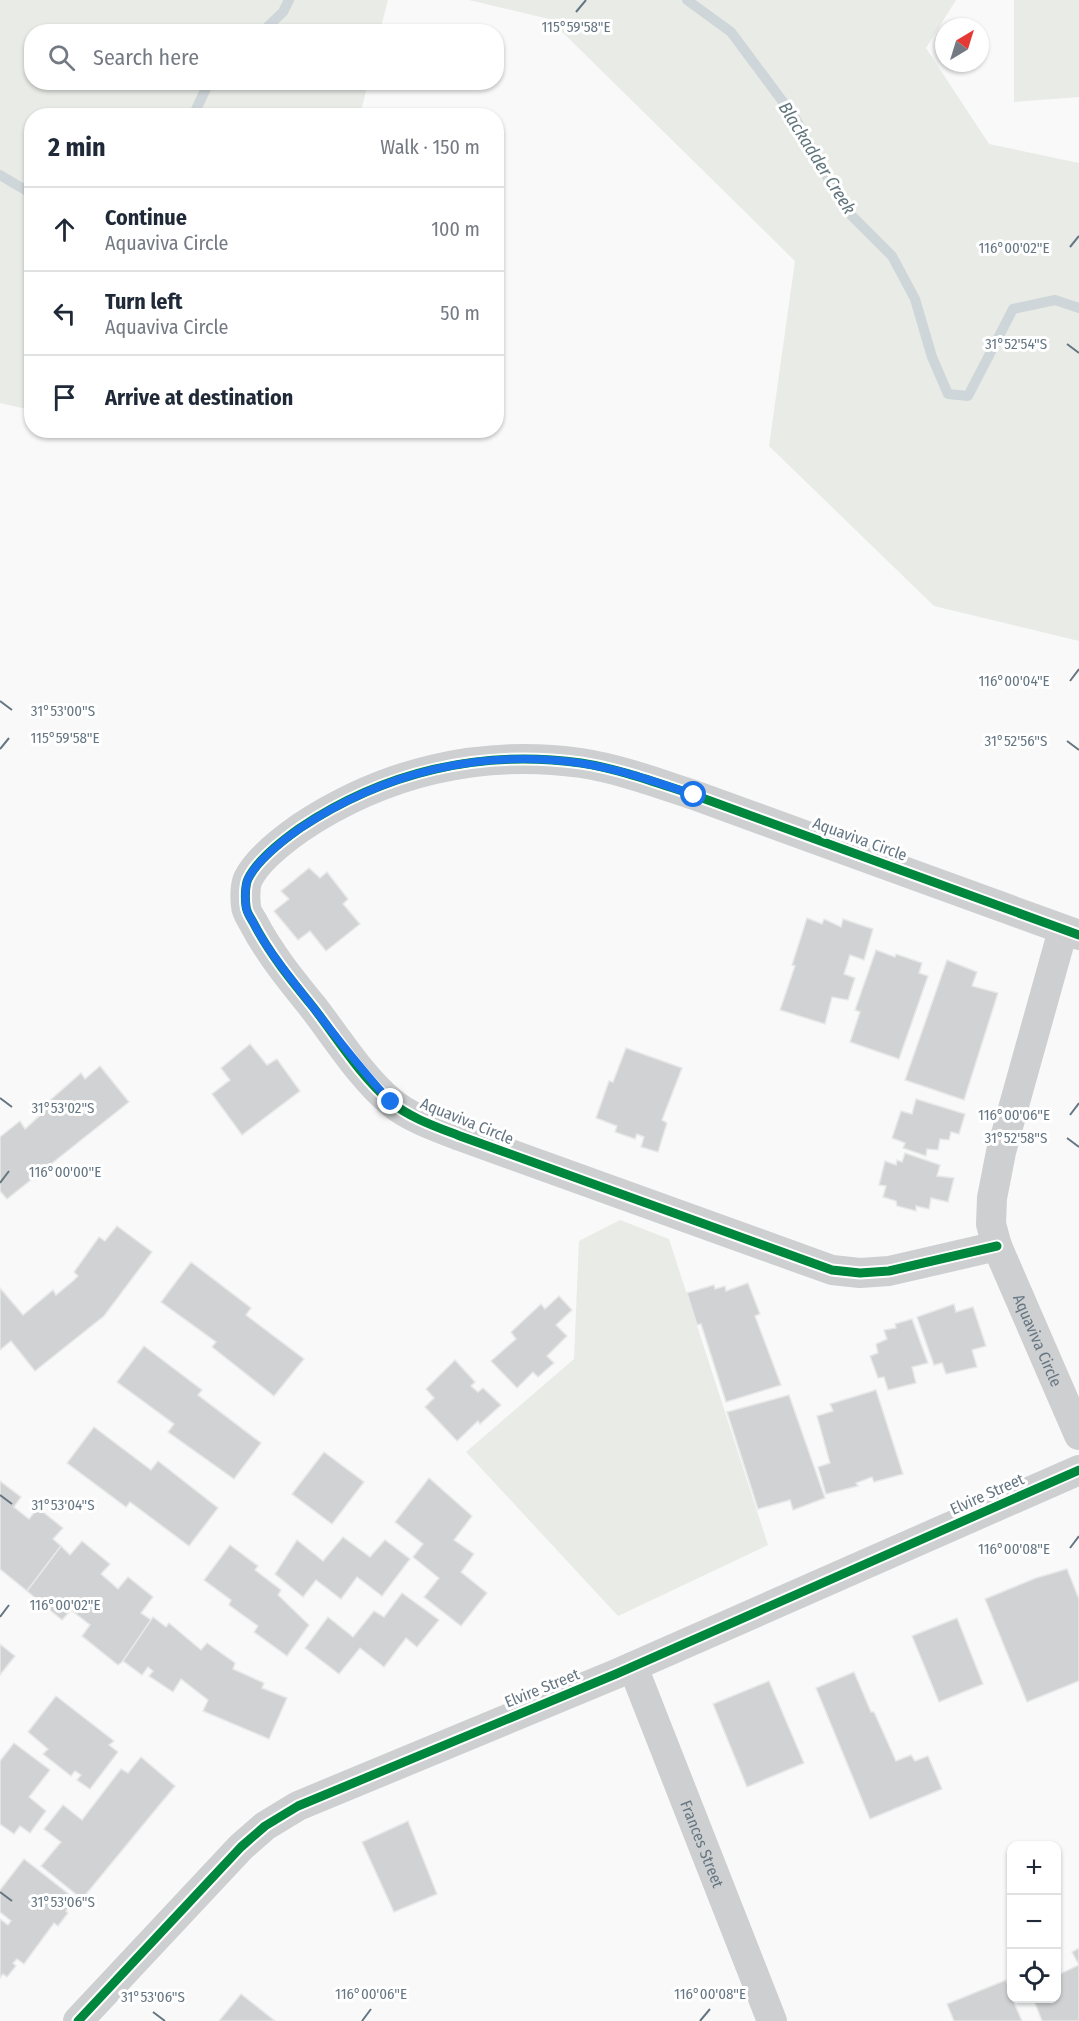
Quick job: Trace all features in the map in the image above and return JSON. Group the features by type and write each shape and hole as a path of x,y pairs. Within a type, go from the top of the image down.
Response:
{"street":[{"name":"Aquaviva Circle","path":"997,1246 889,1271 860,1273 832,1270 418,1119 391,1102 368,1077 265,946 246,908 247,880 266,856 284,839 316,817 387,782 441,766 487,760 533,759 581,764 645,778 1071,933 999,1164 992,1198 991,1224 997,1246 1079,1436"},
{"name":"Elvire Street","path":"78,2021 241,1847 265,1826 298,1806 633,1667 1079,1470"},
{"name":"Frances Street","path":"633,1667 772,2021"}],"shaded area":[{"path":"0,0 388,0 382,24 24,24 24,90 366,90 362,108 24,108 24,408 0,403"},
{"path":"469,0 956,0 945,18 935,18 935,34 926,48 935,62 935,72 942,72 989,144 1079,163 1079,641 934,606 769,446 795,261 549,19"},
{"path":"1014,0 1079,0 1079,97 1014,102"},
{"path":"620,1220 669,1239 768,1545 618,1616 466,1452 574,1359 579,1241"}],"building":[{"path":"309,868 320,878 327,872 348,899 343,904 360,924 326,951 310,931 298,940 274,911 289,899 281,891"},
{"path":"807,918 822,924 824,919 841,927 843,919 873,929 864,960 850,955 844,974 855,978 848,1000 832,997 825,1024 780,1010 795,966 792,965"},
{"path":"876,950 922,963 919,973 928,976 899,1059 850,1042 860,1012 855,1010"},
{"path":"947,960 977,972 972,986 998,993 964,1100 905,1080"},
{"path":"250,1044 267,1065 277,1059 300,1091 242,1135 212,1094 230,1080 221,1068"},
{"path":"626,1048 682,1068 662,1120 667,1123 658,1152 641,1147 644,1137 637,1134 635,1139 615,1132 617,1126 596,1118 609,1081 613,1082"},
{"path":"100,1066 129,1102 7,1199 0,1191 0,1137 20,1121 25,1129 49,1107 47,1103 81,1073 85,1079"},
{"path":"916,1099 965,1114 959,1134 951,1132 949,1140 940,1139 938,1150 927,1149 926,1156 903,1148 905,1143 892,1138 901,1111 912,1114"},
{"path":"905,1153 940,1165 937,1176 954,1178 948,1202 931,1198 929,1209 916,1206 916,1211 897,1206 896,1201 883,1197 886,1186 879,1185 885,1161 896,1165 897,1160 902,1162"},
{"path":"117,1226 152,1252 104,1316 35,1371 11,1341 0,1350 0,1288 23,1315 53,1290 56,1295 73,1281 78,1276 74,1272 99,1237 105,1241"},
{"path":"191,1262 251,1308 246,1315 304,1359 274,1396 212,1347 216,1342 161,1302"},
{"path":"748,1283 760,1314 755,1316 781,1385 726,1402 701,1324 697,1325 687,1293 714,1285 715,1289 725,1286 726,1291"},
{"path":"559,1296 572,1310 556,1325 567,1336 547,1356 554,1363 538,1377 533,1372 517,1388 491,1361 516,1339 511,1332 541,1304 545,1309"},
{"path":"954,1304 956,1312 973,1307 986,1346 972,1350 977,1367 946,1374 942,1363 934,1365 917,1317"},
{"path":"912,1319 928,1363 912,1367 916,1383 888,1390 884,1377 878,1378 870,1356 878,1353 876,1344 887,1339 884,1330 896,1328 895,1324"},
{"path":"144,1346 202,1390 198,1395 261,1443 234,1479 168,1432 174,1424 117,1382"},
{"path":"455,1360 475,1382 471,1386 478,1392 483,1388 501,1405 480,1424 478,1421 457,1441 425,1407 434,1398 426,1389"},
{"path":"876,1390 903,1474 874,1482 872,1477 856,1483 858,1486 826,1494 818,1467 830,1463 817,1416 833,1411 830,1404"},
{"path":"789,1395 825,1498 793,1510 790,1500 758,1509 727,1412"},
{"path":"94,1427 151,1470 158,1461 218,1508 189,1546 130,1502 126,1507 67,1463"},
{"path":"324,1452 364,1482 332,1524 292,1494"},
{"path":"429,1478 472,1516 454,1540 474,1554 461,1572 487,1593 461,1626 424,1597 439,1578 413,1557 423,1544 395,1522"},
{"path":"0,1481 21,1497 14,1507 29,1519 38,1508 63,1528 53,1539 61,1546 27,1591 0,1569"},
{"path":"343,1537 370,1557 385,1540 410,1559 382,1596 357,1577 341,1599 316,1580 303,1597 275,1574 297,1540 323,1561"},
{"path":"82,1541 110,1564 101,1574 118,1589 128,1577 153,1597 141,1613 151,1620 118,1665 82,1636 90,1625 71,1610 62,1620 27,1591 61,1546 70,1555"},
{"path":"230,1545 258,1566 255,1570 281,1590 278,1595 309,1625 287,1656 254,1632 258,1626 229,1605 231,1600 204,1580"},
{"path":"1067,1569 1079,1599 1079,1681 1027,1702 985,1599 1036,1578"},
{"path":"402,1593 439,1620 417,1647 406,1638 384,1667 360,1648 339,1674 305,1648 328,1617 353,1637 374,1611 384,1617"},
{"path":"153,1617 166,1627 169,1623 201,1650 207,1643 235,1663 233,1669 264,1683 262,1688 287,1698 269,1739 203,1711 208,1700 181,1679 173,1692 149,1676 153,1671 148,1667 142,1675 123,1661"},
{"path":"957,1618 983,1684 939,1702 912,1636"},
{"path":"0,1644 15,1656 0,1675"},
{"path":"854,1672 896,1761 911,1755 915,1761 928,1756 942,1789 870,1819 816,1688"},
{"path":"769,1681 804,1763 747,1787 713,1704"},
{"path":"56,1696 114,1741 109,1745 118,1752 90,1789 77,1780 81,1775 75,1771 71,1776 43,1754 48,1749 28,1732"},
{"path":"14,1743 50,1770 29,1797 46,1811 30,1833 20,1826 14,1834 0,1824 0,1761"},
{"path":"141,1757 175,1786 82,1899 41,1866 61,1842 44,1829 63,1805 82,1820 121,1769 128,1773"},
{"path":"408,1821 437,1894 394,1912 362,1842"},
{"path":"24,1859 75,1899 58,1926 54,1923 24,1964 17,1959 13,1963 16,1966 7,1977 3,1974 0,1978 0,1919 8,1925 11,1921 0,1912 0,1890"},
{"path":"1079,1948 1079,1965 1072,1952"},
{"path":"1079,1965 1079,2021 1042,2021 1035,2003 1061,2003 1061,1974"},
{"path":"1006,1980 1007,2003 1014,2003 1022,2021 954,2021 947,2004"},
{"path":"241,1994 275,2021 219,2021"}],"waterway":[{"name":"Blackadder Creek","path":"270,24 283,12 289,0"},
{"name":"Blackadder Creek","path":"687,0 731,32 795,118 845,209 892,256 915,299 932,357 948,394 968,396 1013,309 1055,300 1079,308"},
{"name":"Blackadder Creek","path":"197,108 205,90"},
{"name":"Blackadder Creek","path":"0,175 24,189"}],"cycle path":[{"path":"997,1246 889,1271 860,1273 832,1270 433,1126 398,1108 380,1092 350,1057 266,945 247,912 245,896 247,882 258,865 286,838 332,809 365,792 434,769 506,759 543,759 596,766 652,781 1079,935"},
{"path":"78,2021 241,1847 265,1826 298,1806 616,1674 1079,1470"}],"route":[{"path":"391,1102 368,1077 265,946 246,908 247,880 266,856 284,839 316,817 352,798 387,782 441,766 487,760 533,759 581,764 635,775 694,795"}]}
